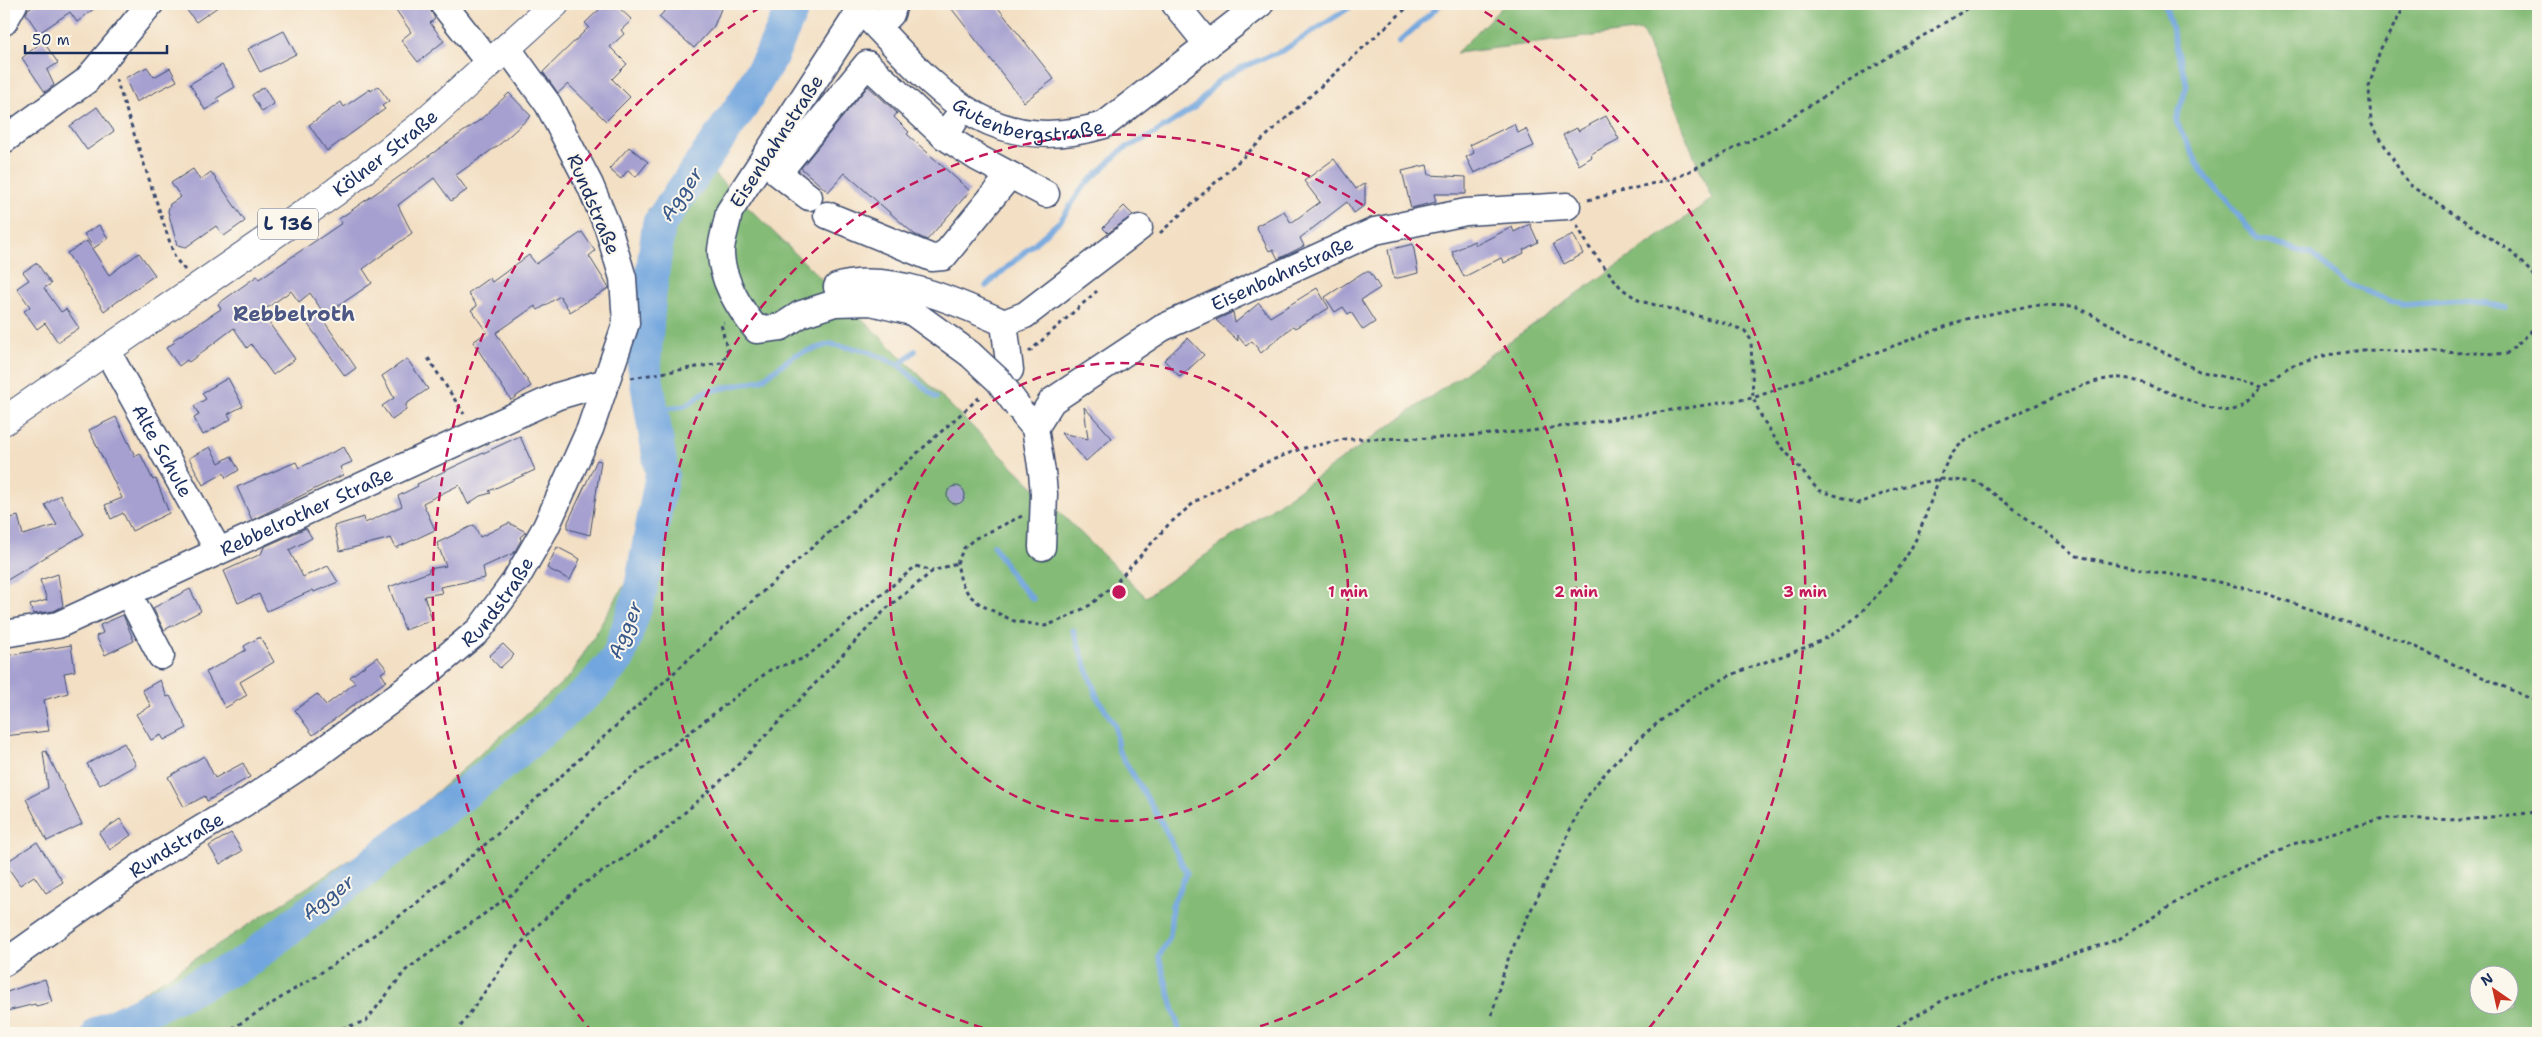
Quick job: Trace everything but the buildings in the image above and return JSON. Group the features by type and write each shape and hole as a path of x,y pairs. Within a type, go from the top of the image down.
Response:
{"main road":[{"name":"Kölner Straße","path":"4,422 334,193 419,127 555,4"}],"street":[{"path":"4,22 14,4"},
{"path":"4,140 86,81 150,4"},
{"name":"Rundstraße","path":"4,963 148,861 246,802 314,757 372,716 479,630 515,581 546,527 590,429 615,381 626,323 623,278 616,253 590,185 548,104 443,4"},
{"name":"Eisenbahnstraße","path":"894,4 891,14 864,13 729,212 721,251 729,286 744,315 757,330 781,327 801,314 835,303 871,302 912,312 970,354 999,381 1035,428 1052,401 1162,328 1375,231 1466,212 1567,206"},
{"path":"1175,4 1208,45"},
{"name":"Gutenbergstraße","path":"864,13 924,76 963,110 999,126 1048,135 1076,133 1104,124 1260,4"},
{"path":"1010,175 943,257 932,258 818,206 778,173 866,64 944,136 1046,194"},
{"path":"944,136 963,110"},
{"path":"781,327 796,307 816,293 842,285 884,283 930,293 1004,323 1025,315 1146,234"},
{"path":"1004,323 1010,370"},
{"name":"Alte Schule","path":"106,351 218,550"},
{"name":"Rebbelrother Straße","path":"5,629 58,625 218,550 558,396 615,381"},
{"path":"1035,428 1044,494 1042,547"},
{"path":"128,593 161,656"}],"path":[{"path":"1146,234 1411,4"},
{"path":"1975,4 1768,131 1678,177 1567,206 1589,247 1621,288 1640,301 1745,331 1751,340 1753,398 1762,418 1776,440 1818,490 1860,503 1900,487 1940,479 1978,482 2077,556 2155,572 2214,581 2267,594 2404,642 2538,702"},
{"path":"2406,4 2380,50 2369,87 2371,123 2408,184 2510,251 2535,276 2538,297"},
{"path":"107,55 124,100 175,258 199,287"},
{"path":"225,1033 333,965 412,907 495,837 749,604 1104,284"},
{"path":"1044,494 1024,515 974,539 964,548 957,563 961,582 969,595 981,605 1014,621 1045,626 1090,606 1112,586 1169,524 1196,501 1260,465 1300,449 1345,440 1438,438 1531,431 1753,398 1966,319 2033,305 2075,306 2199,371 2263,386"},
{"path":"615,381 717,365 725,360 728,353 721,324 744,315"},
{"path":"1492,1015 1509,958 1586,798 1614,764 1682,705 1715,683 1825,639 1860,614 1889,582 1915,542 1940,479 1956,449 1983,431 2085,385 2118,377 2140,380 2191,401 2230,411 2242,406 2263,386 2290,366 2327,355 2363,350 2506,354 2530,333 2538,316"},
{"path":"428,358 476,433"},
{"path":"456,1033 512,954 542,920 580,886 657,837 732,770 887,608 933,571 957,563"},
{"path":"327,1033 366,1021 406,970 516,891 604,799 770,670 806,658 916,566 933,571"},
{"path":"1891,1033 1900,1025 1952,995 2119,939 2203,885 2293,844 2384,818 2463,820 2538,812"}],"green space":[{"path":"1505,4 2538,4 2538,1033 80,1033 384,838 571,675 633,570 664,414 648,209 711,171 1146,597 1712,199 1642,30 1456,53"}],"waterway":[{"name":"Agger","path":"99,1033 244,963 507,760 591,689 618,658 640,593 662,474 644,364 649,299 659,224 743,104 771,56 794,4"},
{"path":"986,286 1061,220 1082,188 1123,149 1147,138 1194,108 1218,81 1240,68 1284,50 1355,4"},
{"path":"1399,42 1441,4"},
{"path":"2165,4 2187,85 2176,121 2202,172 2258,239 2311,254 2345,283 2401,305 2463,301 2487,303 2506,308"},
{"path":"651,410 685,406 705,392 761,380 795,355 830,344 867,351 899,365 915,351"},
{"path":"899,365 936,398"},
{"path":"993,545 1015,580 1033,599"},
{"path":"1073,630 1097,697 1115,725 1118,750 1162,823 1187,874 1172,905 1170,936 1159,957 1180,1033"}],"district":[{"name":"Rebbelroth","path":"294,314"}]}
